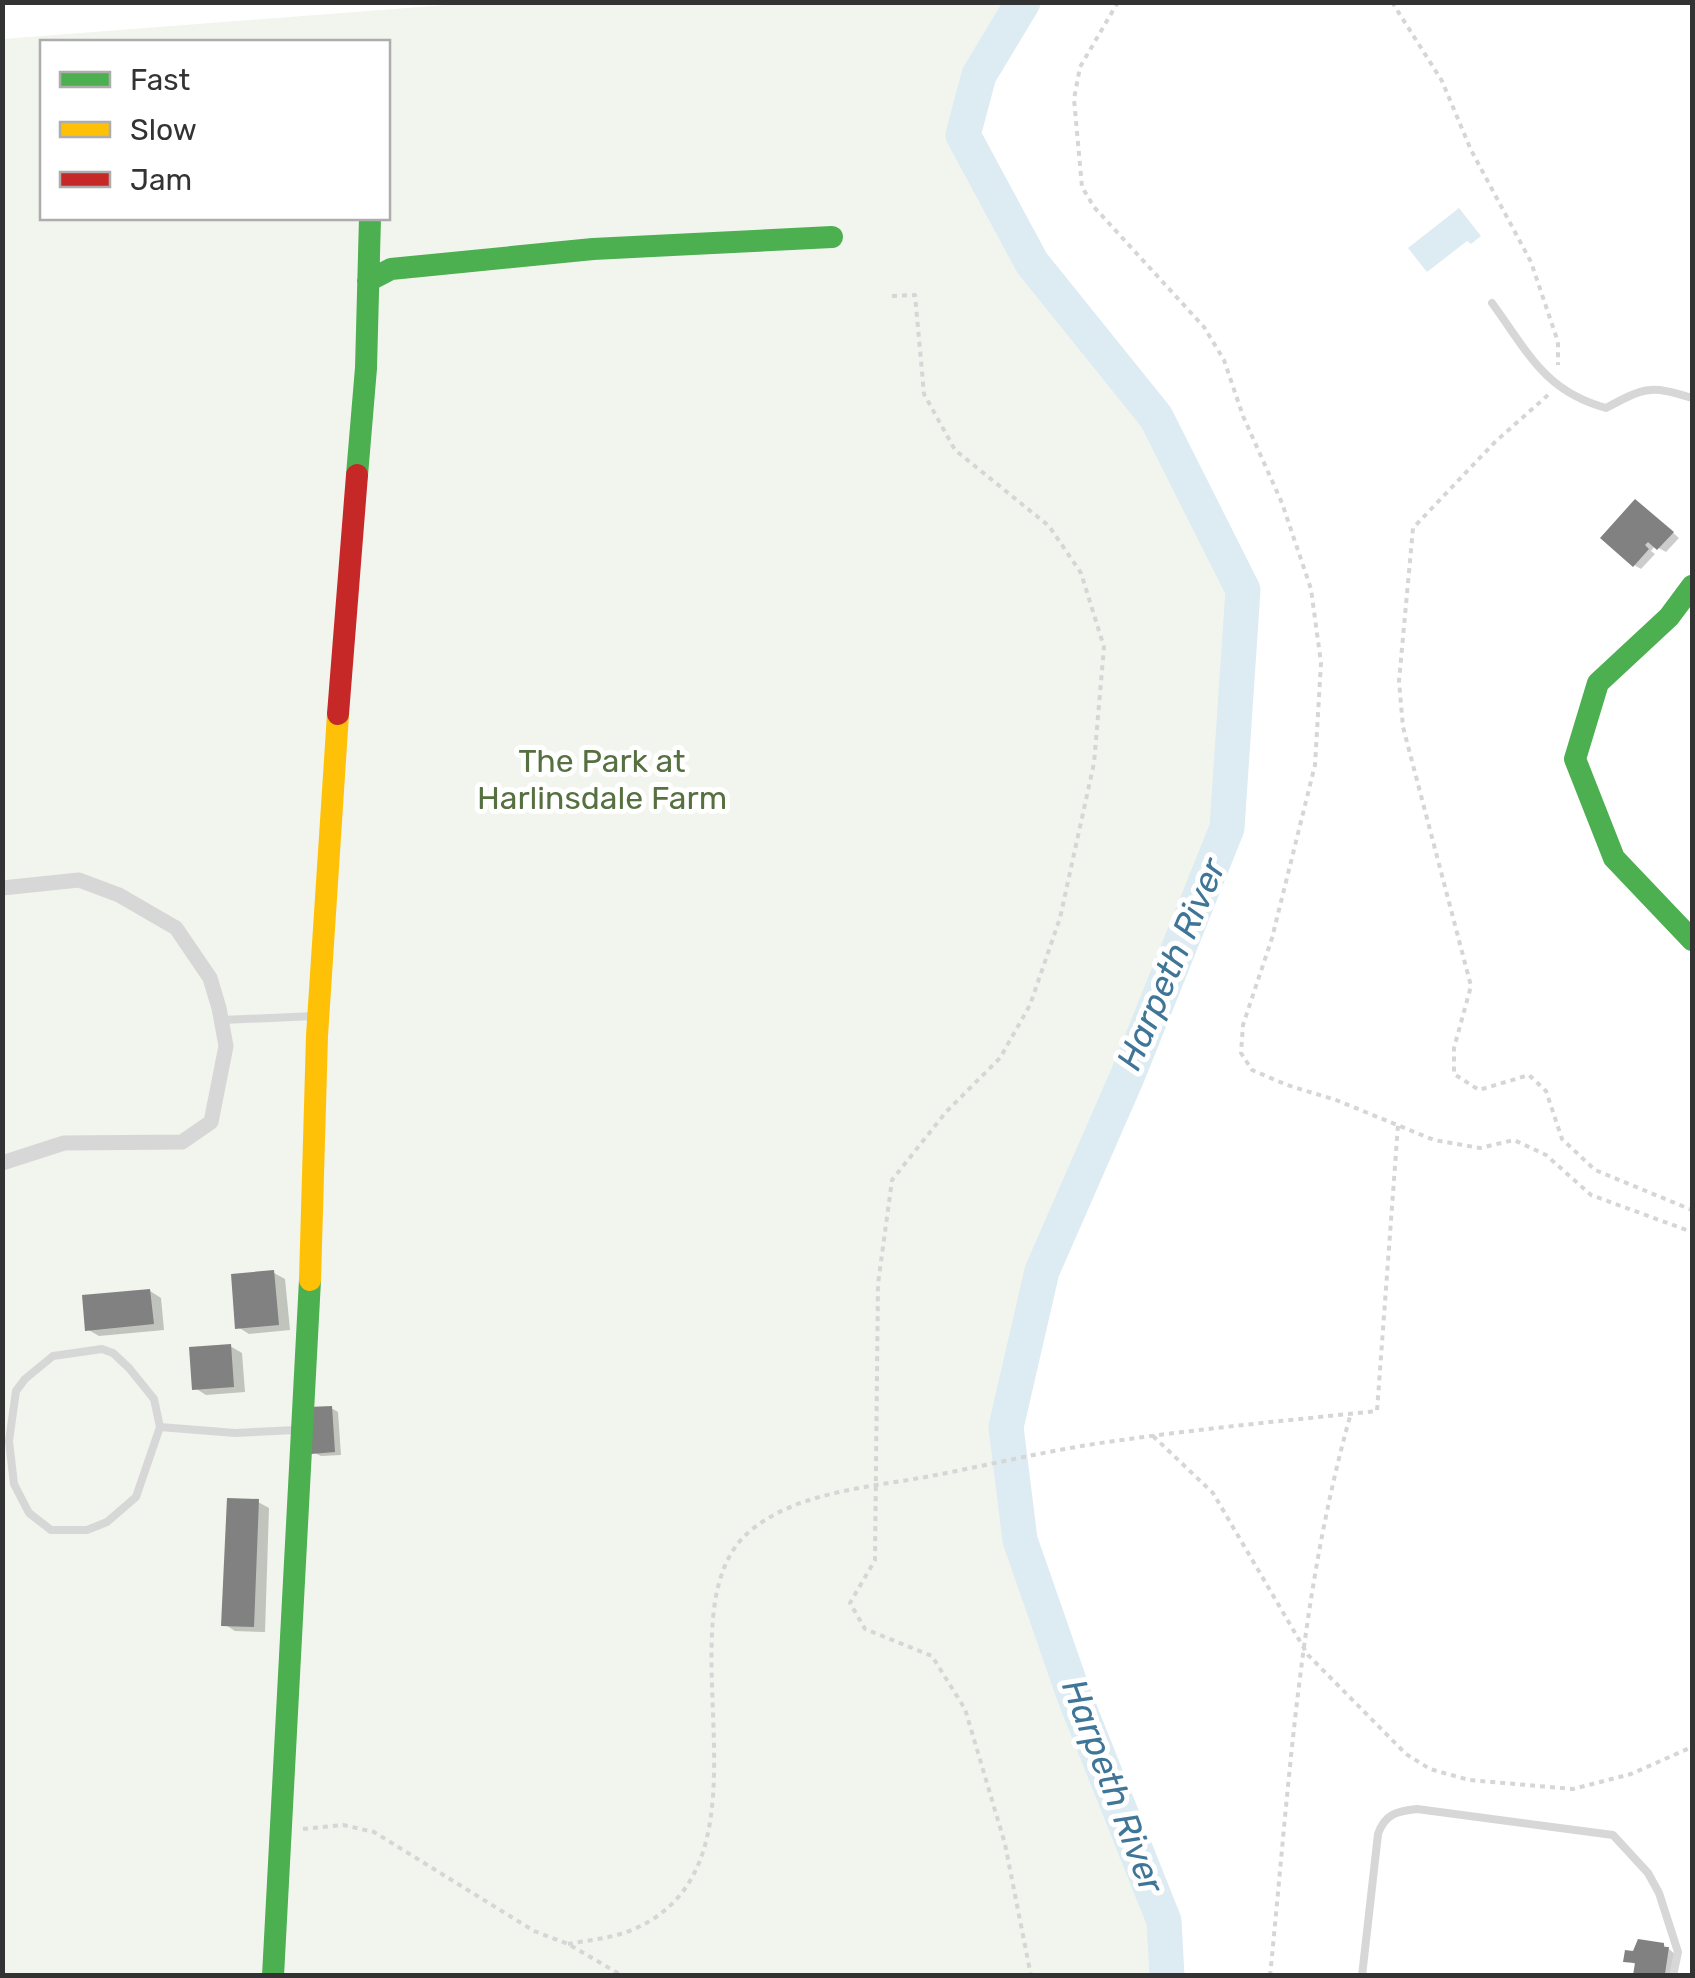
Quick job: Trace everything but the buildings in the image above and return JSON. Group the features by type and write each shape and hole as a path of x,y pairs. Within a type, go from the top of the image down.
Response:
{"street":[{"path":"273,1976 312,1245 318,1016 366,368 370,220"},
{"path":"368,281 391,269 593,249 832,237"},
{"path":"1692,586 1670,617 1598,683 1574,759 1614,858 1692,940"},
{"path":"2,888 79,880 120,895 176,928 210,978 226,1046 210,1122 182,1142 64,1143 2,1162"}],"lane":[{"path":"1492,303 1546,378 1578,400 1606,408 1636,392 1658,388 1692,398"},
{"path":"221,1020 318,1016"},
{"path":"102,1349 129,1368 154,1399 160,1427 136,1497 107,1522 87,1530 51,1530 29,1513 14,1484 6,1442 16,1392 25,1379 53,1356 102,1349"},
{"path":"160,1427 234,1433 300,1430"},
{"path":"1362,1976 1378,1834 1392,1813 1417,1809 1613,1835 1648,1873 1672,1928 1678,1952 1672,1976"},
{"path":"1678,1952 1692,1955"}],"path":[{"path":"1118,2 1080,67 1074,99 1082,187 1094,207 1204,327 1224,360 1243,416 1282,503 1311,590 1321,663 1316,765 1272,938 1243,1025 1241,1054 1252,1070 1434,1140 1480,1148 1514,1140 1546,1156 1591,1195 1692,1232"},
{"path":"1392,2 1442,81 1470,150 1531,262 1558,342 1557,387 1495,442 1413,528 1399,682 1403,728 1471,986 1454,1048 1454,1074 1479,1090 1529,1074 1546,1090 1562,1139 1595,1170 1692,1210"},
{"path":"892,296 916,295 924,394 955,450 1049,526 1081,573 1104,648 1094,762 1060,918 1030,1005 1000,1058 946,1112 892,1180 878,1284 875,1560 850,1602 864,1629 932,1656 965,1710 1005,1844 1031,1976"},
{"path":"568,1944 634,1929 672,1904 700,1864 715,1789 713,1614 722,1573 734,1548 750,1531 799,1504 876,1485 1118,1440 1377,1411 1398,1125"},
{"path":"1270,1976 1305,1650 1329,1491 1351,1414"},
{"path":"1152,1436 1213,1493 1305,1650 1406,1754 1448,1777 1573,1788 1630,1774 1692,1748"},
{"path":"283,1831 342,1824 374,1832 534,1931 568,1944 623,1976"}],"green space":[{"name":"The Park at Harlinsdale Farm","path":"485,2 1023,3 979,75 963,135 1032,263 1156,417 1243,590 1227,828 1127,1077 1042,1271 1006,1427 1020,1540 1075,1698 1164,1921 1167,1975 3,1976 3,39"}],"shaded area":[{"path":"1459,208 1481,236 1471,244 1467,241 1427,272 1408,248"}],"waterway":[{"name":"Harpeth River","path":"1023,2 979,75 963,135 1032,263 1156,417 1243,590 1227,828 1127,1077 1042,1271 1006,1427 1020,1540 1075,1698 1164,1921 1167,1976"}],"traffic: fast":[{"path":"357,475 366,368 370,220"},
{"path":"368,281 391,269 593,249 832,237"},
{"path":"1692,586 1669,617 1598,683 1575,759 1614,858 1692,940"},
{"path":"273,1976 310,1280"}],"traffic: slow":[{"path":"310,1280 317,1036 338,714"}],"traffic: jam":[{"path":"338,714 357,475"}]}
